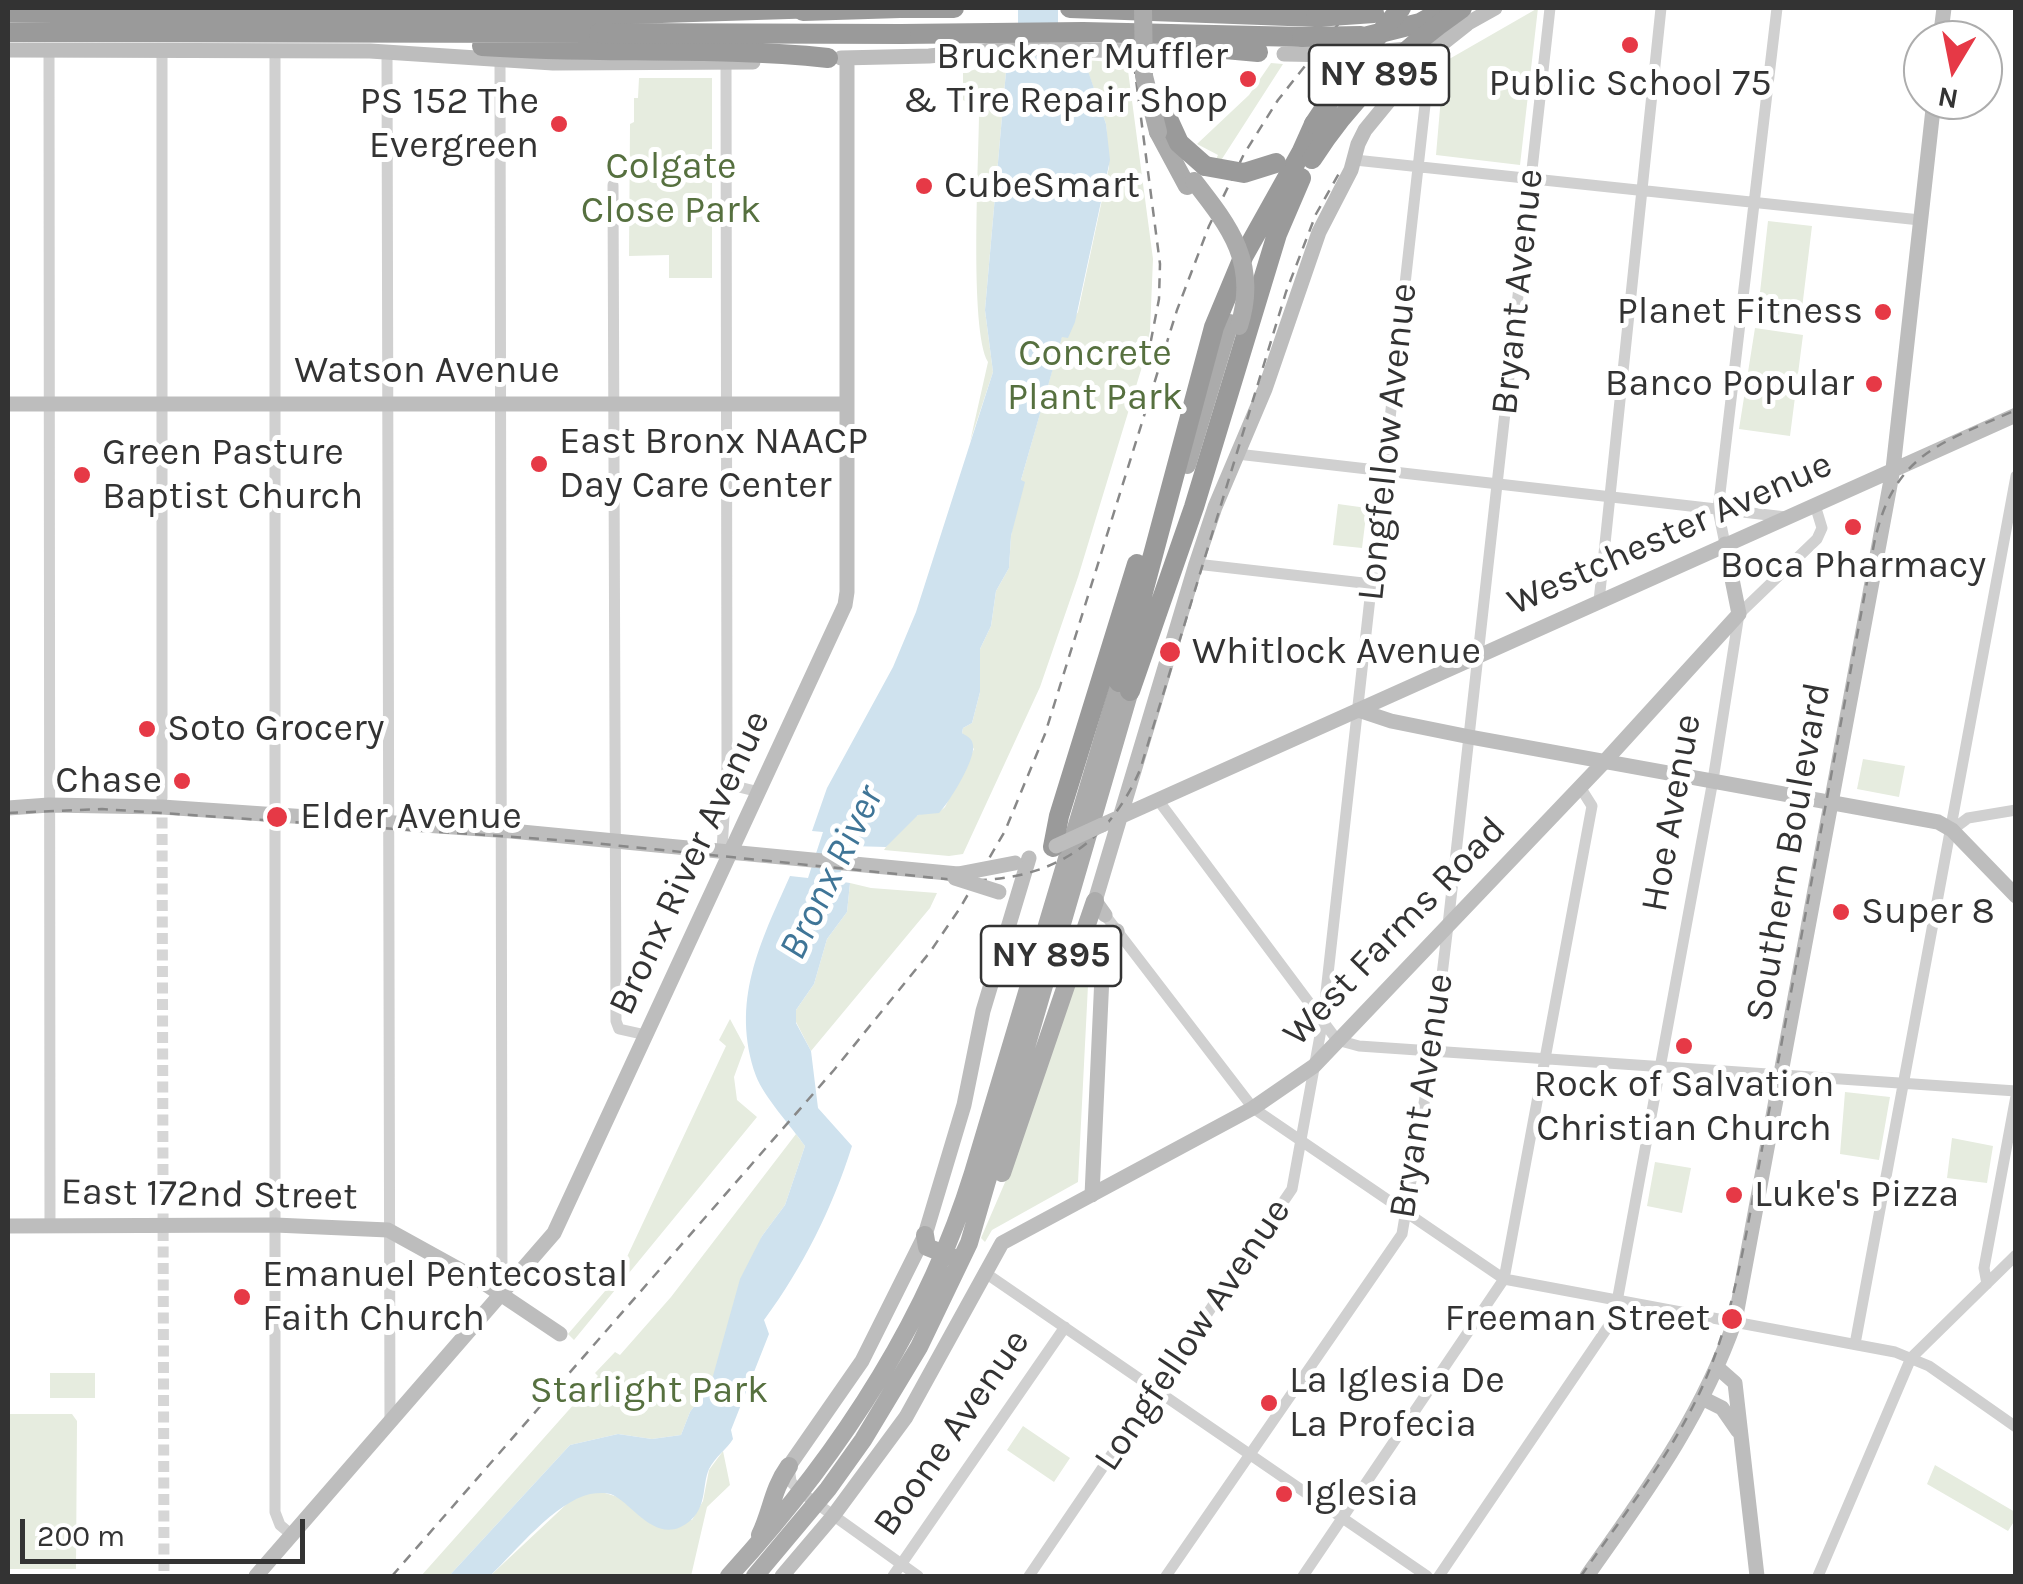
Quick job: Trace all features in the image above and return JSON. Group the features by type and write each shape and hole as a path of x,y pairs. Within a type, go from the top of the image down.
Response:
{"highway":[{"path":"137,8 174,14"},
{"path":"803,11 825,8"},
{"path":"8,32 437,34 803,11 954,8"},
{"path":"1072,8 1316,16 1399,8"},
{"name":"NY 895","path":"1125,686 1194,507 1314,124 1399,8"},
{"path":"8,12 598,24 1083,40 1361,36 1402,29 1447,8"},
{"name":"NY 895","path":"1125,686 1190,411 1214,326 1232,282 1307,156 1376,78 1416,40 1465,16"},
{"path":"437,34 470,45 551,51 726,50 838,58"},
{"path":"1083,40 1258,52"},
{"path":"1158,97 1195,178 1267,168 1293,148 1314,124"},
{"path":"1054,847 1137,562 1190,411"}],"main road":[{"path":"1146,8 1162,130"},
{"path":"1125,686 1246,289 1240,251 1226,221 1162,130 1144,76 1146,8"},
{"path":"1258,52 1337,55 1412,48 1465,16 1495,8"},
{"path":"978,1223 1013,1143 1061,993 1100,908 1120,817 1196,564 1265,390 1306,261 1354,160 1362,134 1397,88 1465,16"},
{"path":"8,50 387,51 553,63 726,62 929,56 1018,39"},
{"name":"Bronx River Avenue","path":"256,1576 554,1233 726,851 758,792 846,600 847,404 838,58"},
{"name":"Southern Boulevard","path":"1587,1576 1676,1447 1704,1399 1734,1322 1893,469 1932,120"},
{"name":"Watson Avenue","path":"8,404 847,404"},
{"name":"Westchester Avenue","path":"8,808 162,807 501,830 952,875 1022,860 1054,847 2016,415"},
{"name":"Hoe Avenue","path":"1725,544 1739,614"},
{"name":"West Farms Road","path":"782,1576 833,1516 906,1417 984,1272 1006,1240 1253,1108 1314,1066 1739,614"},
{"name":"NY 895","path":"755,1576 810,1498 952,1257 978,1223 1125,686"},
{"name":"NY 895","path":"952,1257 974,1173 1125,686"},
{"path":"1358,710 1470,736 1938,822 1952,830 2016,896"},
{"path":"751,1553 767,1520 774,1489 862,1362 925,1234 960,1119 1008,894 1022,860"},
{"path":"952,875 1008,894"},
{"path":"1092,1196 1103,954 1117,931"},
{"name":"East 172nd Street","path":"8,1226 275,1225 388,1230 502,1294 560,1334"},
{"path":"925,1234 927,1247 952,1257"},
{"path":"1718,1368 1736,1383 1758,1576"},
{"path":"1704,1399 1722,1408 1740,1434"},
{"name":"NY 895","path":"729,1576 810,1498"}],"street":[{"name":"Bryant Avenue","path":"1166,1576 1402,1234 1448,925 1550,8"},
{"path":"1598,601 1661,8"},
{"name":"Hoe Avenue","path":"1725,544 1718,510 1777,8"},
{"path":"49,50 50,1226"},
{"path":"162,50 162,798"},
{"path":"276,51 275,1512 280,1525 292,1535"},
{"path":"387,51 390,1422"},
{"path":"500,60 502,1294"},
{"path":"726,62 726,851"},
{"name":"Longfellow Avenue","path":"1029,1576 1290,1194 1323,1019 1426,96 1416,85 1397,88"},
{"path":"1354,160 1920,220"},
{"path":"613,186 616,1022 619,1029 646,1035"},
{"path":"1237,454 1786,517"},
{"path":"1855,1344 2016,476"},
{"name":"West Farms Road","path":"1739,614 1817,539 1822,528 1815,504"},
{"path":"1196,564 1372,584"},
{"name":"Hoe Avenue","path":"1439,1576 1614,1318 1713,780 1739,614"},
{"path":"726,784 758,792"},
{"path":"1303,1576 1504,1279 1592,806 1580,787"},
{"path":"1158,800 1338,1040 1359,1046 2016,1094 1984,1268 1987,1284"},
{"path":"1952,830 1968,818 2016,810"},
{"path":"1100,908 1253,1108 1504,1279 1855,1344 1911,1358 1929,1366 2016,1427"},
{"path":"1818,1576 1911,1358 2014,1257 1988,1246"},
{"path":"984,1272 1426,1576"},
{"name":"Boone Avenue","path":"893,1576 1064,1327"},
{"path":"789,1466 791,1482 918,1576"}],"green space":[{"path":"1538,8 1520,165 1436,155 1444,62"},
{"path":"1007,60 985,310 993,372 970,442 988,362 982,344 977,281 979,111 963,100 963,73"},
{"name":"Concrete Plant Park","path":"1084,60 1127,63 1153,259 1150,331 1141,370 1040,687 963,854 884,850 910,820 945,807 974,749 962,733 972,723 980,692 980,649 991,626 996,591 1009,568 1021,480 1062,336 1078,312 1109,167 1106,124"},
{"path":"1271,63 1283,64 1220,162 1215,161 1218,155 1197,144 1249,95"},
{"name":"Colgate Close Park","path":"639,78 712,78 712,278 669,278 669,255 629,256 630,124 634,122"},
{"path":"1768,221 1812,226 1800,325 1757,319"},
{"path":"1755,328 1803,335 1790,436 1739,429"},
{"path":"1338,504 1367,508 1362,548 1333,545"},
{"path":"1863,759 1905,766 1899,797 1857,789"},
{"path":"850,883 937,893 930,908 811,1051 796,1022 796,1010 814,984 827,939 847,912"},
{"path":"1090,946 1078,1182 992,1230 985,1242 981,1238 1009,1173 1081,961"},
{"name":"Starlight Park","path":"730,1019 745,1047 734,1077 737,1100 757,1117 574,1340 568,1334 618,1276 726,1046 719,1040"},
{"path":"1845,1092 1890,1097 1879,1160 1840,1154"},
{"name":"Starlight Park","path":"796,1134 805,1146 785,1205 762,1236 711,1383 690,1412 681,1435 652,1439 618,1434 570,1445 449,1576 421,1576 575,1403 598,1376 595,1373 615,1352 620,1355 671,1297"},
{"path":"1952,1138 1993,1146 1987,1183 1947,1178"},
{"path":"1655,1162 1691,1168 1682,1213 1647,1206"},
{"path":"50,1373 95,1373 95,1398 50,1398"},
{"path":"8,1414 72,1414 77,1421 76,1569 8,1569"},
{"path":"1023,1426 1070,1458 1054,1482 1007,1450"},
{"name":"Starlight Park","path":"723,1451 730,1485 707,1507 691,1576 490,1576 571,1500 603,1482 605,1493 692,1520 703,1501 709,1470"},
{"path":"1935,1465 2015,1512 2008,1531 1927,1484"}],"water":[{"name":"Bronx River","path":"1018,8 1058,8 1058,26 1070,56 1083,56 1106,124 1110,160 1075,322 1068,338 1062,337 1021,480 1025,482 1011,536 1009,568 996,591 991,626 980,649 980,692 972,723 962,733 972,743 973,752 955,791 939,813 918,815 886,847 851,846 837,881 850,883 847,912 827,939 814,984 796,1010 796,1023 811,1051 818,1108 852,1146 844,1169 804,1258 764,1320 769,1334 731,1430 733,1439 709,1469 700,1507 692,1519 669,1530 658,1528 613,1495 590,1494 550,1517 490,1576 449,1576 570,1445 618,1434 652,1439 681,1435 690,1412 711,1383 740,1279 762,1236 785,1205 805,1146 756,1076 746,1023 747,998 759,949 790,876 808,878 823,832 812,831 827,788 893,667 916,612 993,372 985,310 1007,60 1027,56 1027,25 1018,24"}],"tunnel":[{"path":"162,801 164,1576"}],"railway":[{"path":"392,1576 834,1070 930,952 960,908 1005,831 1045,734 1177,310 1209,226 1244,154 1278,100 1351,8"},
{"path":"1134,64 1160,264 1159,299 1146,366"},
{"path":"8,813 102,809 573,841 956,880 1017,876 1068,856 1109,822 1140,770 1286,292 1316,214 1341,170"},
{"path":"1581,1576 1687,1418 1716,1354 1728,1313 1882,514 1893,490 1923,456 2016,410"}],"place":[{"name":"Public School 75","path":"1630,45"},
{"name":"Bruckner Muffler & Tire Repair Shop","path":"1248,79"},
{"name":"PS 152 The Evergreen","path":"559,124"},
{"name":"CubeSmart","path":"924,186"},
{"name":"Planet Fitness","path":"1883,312"},
{"name":"Banco Popular","path":"1874,384"},
{"name":"East Bronx NAACP Day Care Center","path":"539,464"},
{"name":"Green Pasture Baptist Church","path":"82,475"},
{"name":"Boca Pharmacy","path":"1853,527"},
{"name":"Whitlock Avenue","path":"1170,652"},
{"name":"Soto Grocery","path":"147,729"},
{"name":"Chase","path":"182,781"},
{"name":"Elder Avenue","path":"277,817"},
{"name":"Super 8","path":"1841,912"},
{"name":"Rock of Salvation Christian Church","path":"1684,1046"},
{"name":"Luke's Pizza","path":"1734,1195"},
{"name":"Emanuel Pentecostal Faith Church","path":"242,1297"},
{"name":"Freeman Street","path":"1732,1319"},
{"name":"La Iglesia De La Profecia","path":"1269,1403"},
{"name":"Iglesia","path":"1284,1494"}]}
